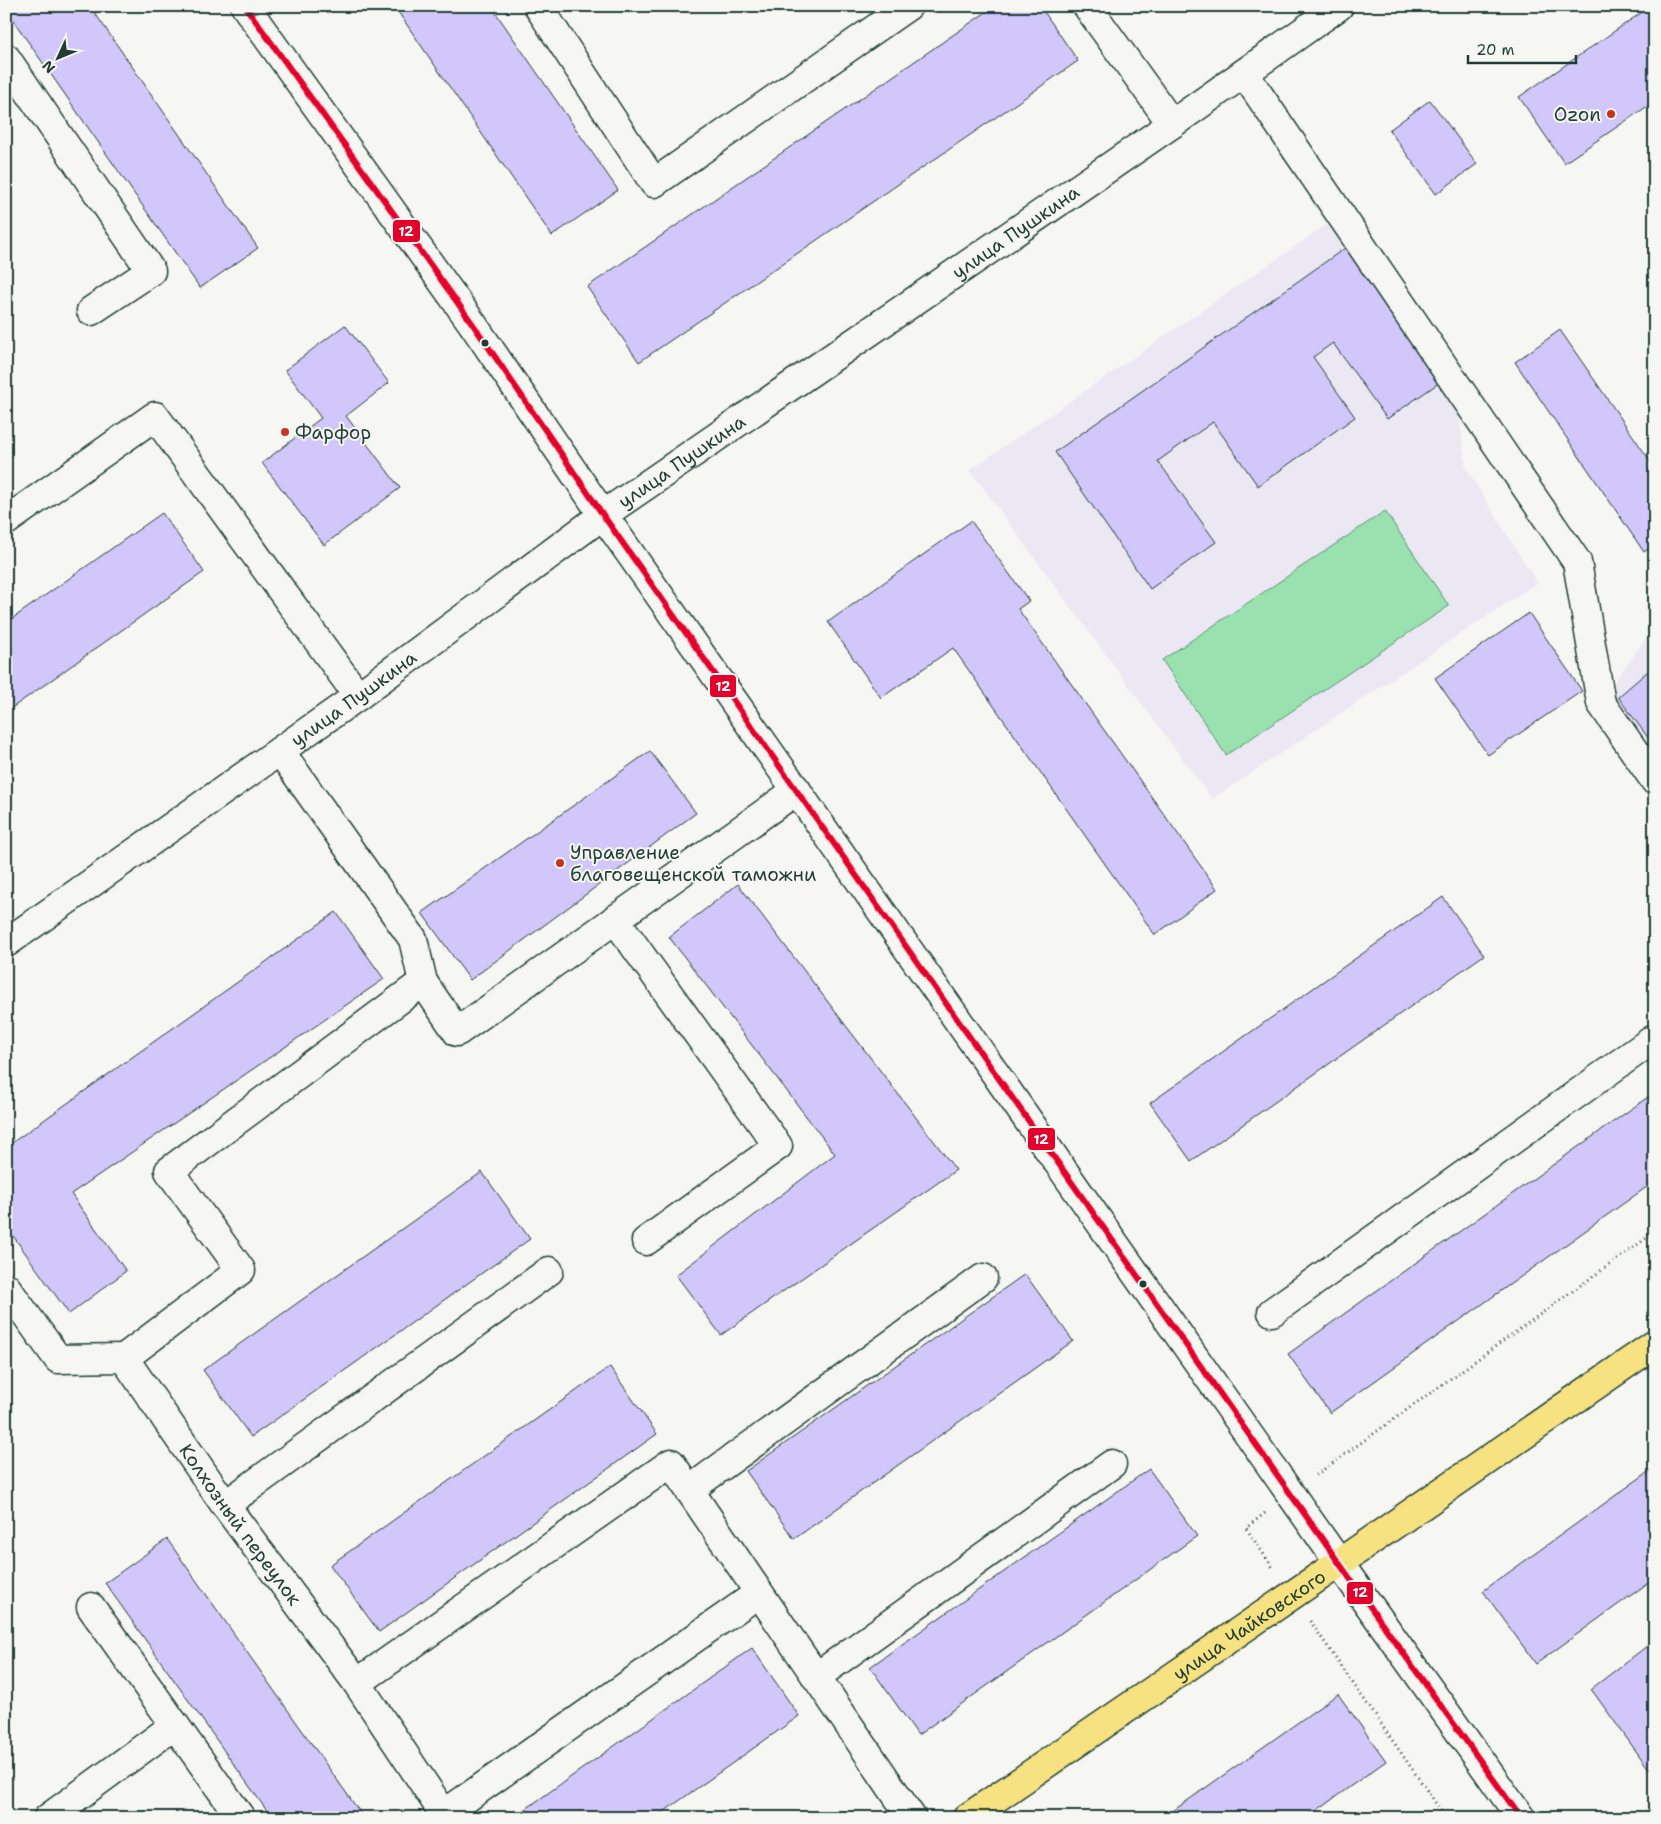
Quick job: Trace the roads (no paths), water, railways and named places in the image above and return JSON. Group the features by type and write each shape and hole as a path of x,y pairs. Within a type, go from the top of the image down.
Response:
{"main road":[{"name":"улица Чайковского","path":"967,1818 1339,1564 1655,1344"}],"street":[{"path":"245,6 472,323 603,515 798,790 1339,1564 1520,1818"},
{"path":"538,6 654,183 908,6"},
{"path":"1087,6 1172,124"},
{"name":"улица Пушкина","path":"6,943 358,696 603,515 1172,124 1339,6"},
{"path":"6,58 151,271 91,311"},
{"path":"1244,73 1577,562 1601,703 1655,781"},
{"path":"6,521 155,416 358,696"},
{"path":"280,750 413,939 422,982 457,1032 798,790"},
{"path":"615,919 778,1146 646,1241"},
{"path":"6,1287 58,1359 124,1358 241,1270 169,1171 422,982"},
{"path":"1272,1312 1655,1038"},
{"path":"226,1504 549,1271"},
{"path":"689,1490 983,1278"},
{"name":"Колхозный переулок","path":"124,1358 226,1504 357,1683 444,1816"},
{"path":"357,1683 671,1463 912,1818"},
{"path":"816,1677 1112,1464"},
{"path":"444,1816 759,1593"},
{"path":"91,1607 241,1818"},
{"path":"48,1818 175,1725"}],"place":[{"name":"Ozon","path":"1611,114"},
{"name":"Фарфор","path":"285,432"},
{"name":"Управление благовещенской таможни","path":"560,863"}]}
